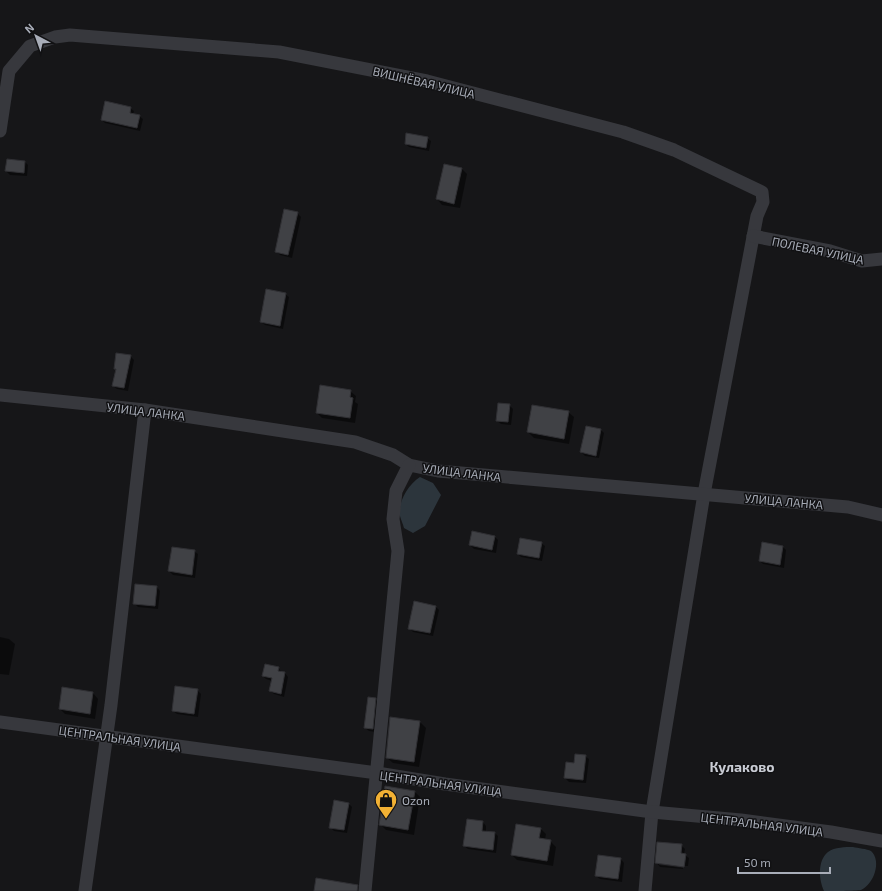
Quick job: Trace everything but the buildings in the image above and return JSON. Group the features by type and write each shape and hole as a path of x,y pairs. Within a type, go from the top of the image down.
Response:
{"street":[{"name":"ВИШНЁВАЯ УЛИЦА","path":"0,131 9,71 30,46 54,37 70,35 279,52 427,81 623,132 674,150 762,192 763,202 757,216 753,236"},
{"name":"ПОЛЕВАЯ УЛИЦА","path":"753,236 830,251 862,261 882,259"},
{"path":"645,891 652,812 704,494 753,236"},
{"name":"УЛИЦА ЛАНКА","path":"0,395 145,410 355,442 393,454 409,465 438,471 848,507 882,514"},
{"path":"85,891 106,736 145,410"},
{"path":"365,891 398,551 393,519 396,490 409,465"},
{"name":"ЦЕНТРАЛЬНАЯ УЛИЦА","path":"0,722 652,812 756,822 831,832 882,841"}],"shaded area":[{"path":"420,477 433,483 441,495 425,526 413,533 404,528 400,516 400,510 402,499 408,489"},
{"path":"853,847 869,850 874,855 876,866 870,883 861,890 824,891 820,871 824,856 834,849"}],"place":[{"name":"Ozon","path":"386,820"}],"district":[{"name":"Кулаково","path":"742,766"}]}
